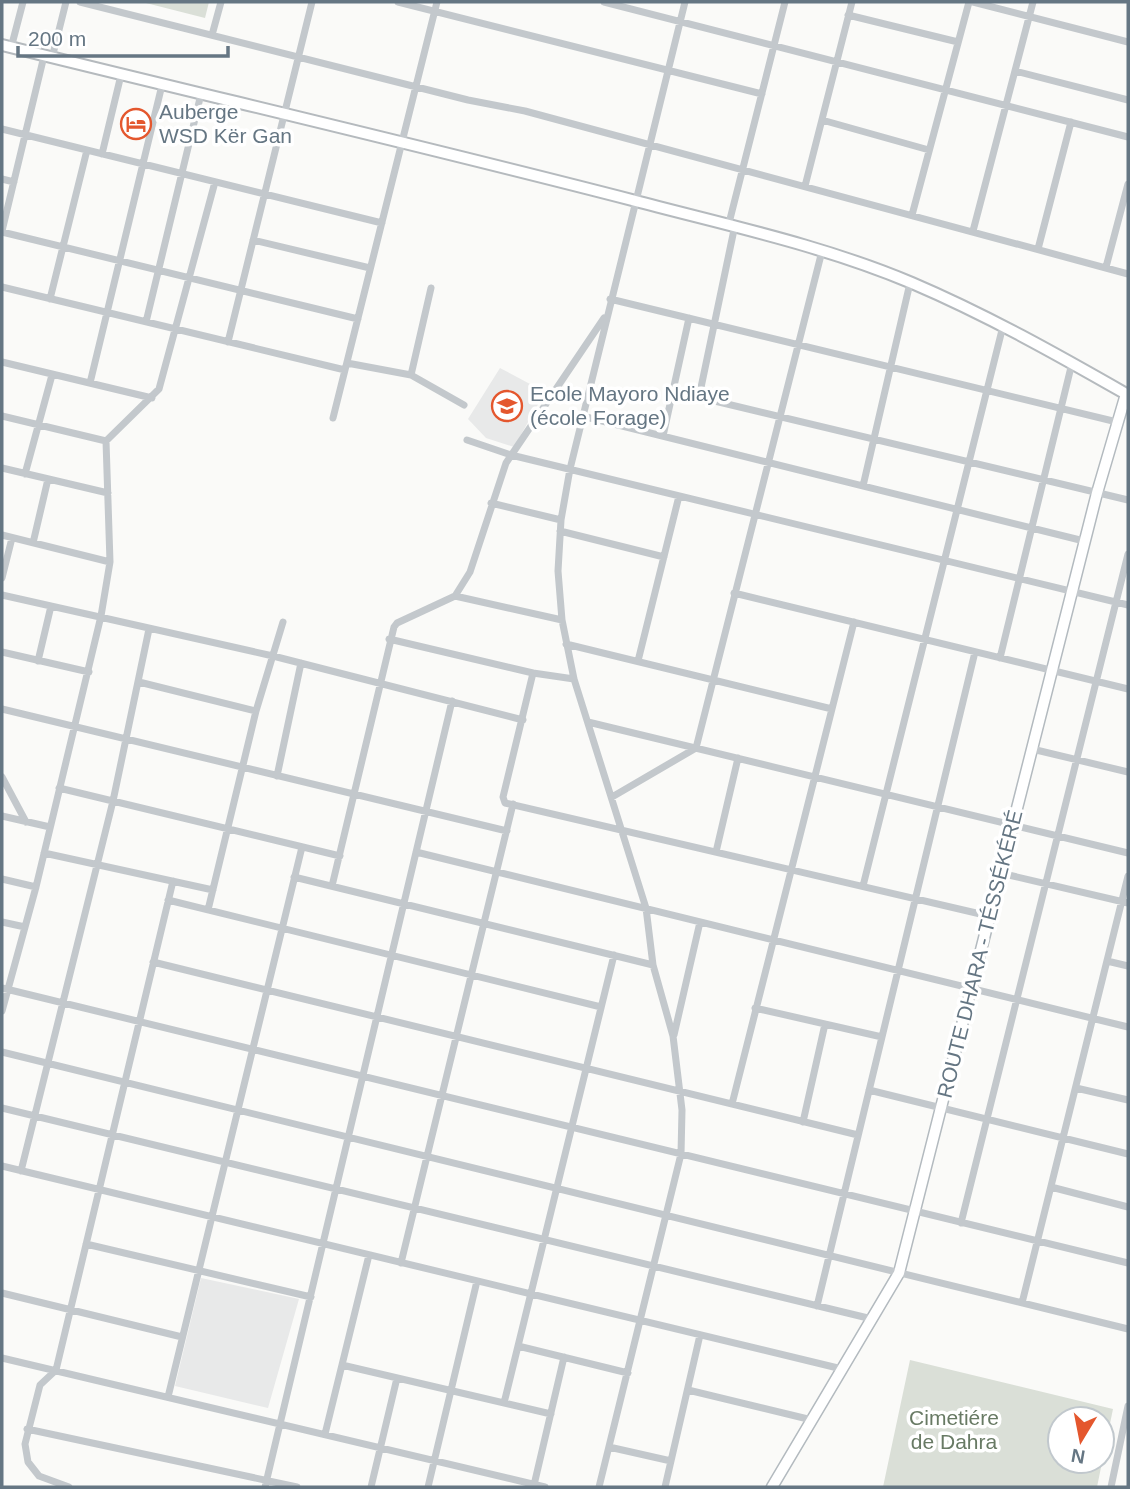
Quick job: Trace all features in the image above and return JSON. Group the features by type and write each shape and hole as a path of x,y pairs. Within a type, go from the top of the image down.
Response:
{"main road":[{"path":"6,47 511,167 634,201 732,224 822,251 910,283 1003,326 1127,395"}],"street":[{"path":"6,47 23,2"},
{"path":"66,2 25,135 2,232 358,319"},
{"path":"80,2 525,111 1128,274"},
{"path":"212,35 221,2"},
{"path":"228,342 313,2"},
{"path":"398,2 762,94"},
{"path":"333,418 437,2"},
{"path":"604,2 1128,137"},
{"path":"599,1487 681,1154 680,1091 673,1036 653,965 646,908 574,679 566,643 558,570 560,531 582,416 685,2"},
{"path":"699,397 743,169 785,2"},
{"path":"805,186 852,2"},
{"path":"912,215 971,2 1128,42"},
{"path":"973,231 1033,2"},
{"path":"848,15 958,42"},
{"path":"1015,71 1128,100"},
{"path":"102,154 121,75"},
{"path":"90,383 162,85"},
{"path":"146,322 201,94"},
{"path":"821,120 929,150"},
{"path":"1038,249 1071,122"},
{"path":"2,130 382,223"},
{"path":"50,299 87,150"},
{"path":"2,179 14,182"},
{"path":"2,1011 6,988 36,887 101,616 110,562 106,441 152,398 159,388 215,182"},
{"path":"1106,267 1128,184"},
{"path":"1119,218 1128,220"},
{"path":"253,240 370,268"},
{"path":"612,797 696,748 711,679 822,251"},
{"path":"863,486 910,283"},
{"path":"2,287 228,342 346,367 411,375 464,405"},
{"path":"411,375 431,288"},
{"path":"611,299 1117,422"},
{"path":"332,886 389,639 397,623 455,596 470,572 491,503 511,455 607,314"},
{"path":"663,436 689,318"},
{"path":"863,886 1003,326"},
{"path":"2,362 152,398"},
{"path":"1000,658 1072,363"},
{"path":"25,474 52,375"},
{"path":"673,391 1128,500"},
{"name":"ROUTE DHARA - TÉSSÉKÉRÉ","path":"772,1487 899,1273 1084,541 1127,395"},
{"path":"2,416 106,441"},
{"path":"582,416 1084,541"},
{"path":"467,440 511,455 1128,605"},
{"path":"2,468 108,494"},
{"path":"33,543 48,480"},
{"path":"638,661 679,496"},
{"path":"491,503 561,520"},
{"path":"560,531 664,557"},
{"path":"2,535 110,562"},
{"path":"2,578 12,537"},
{"path":"961,1223 1128,555"},
{"path":"734,593 1128,689"},
{"path":"2,595 273,656 523,720"},
{"path":"455,596 562,620"},
{"path":"38,661 51,606"},
{"path":"208,910 256,711 282,622"},
{"path":"732,1104 854,622"},
{"path":"21,1171 113,801 149,629"},
{"path":"389,639 533,673 574,679"},
{"path":"566,643 832,709"},
{"path":"2,652 89,672"},
{"path":"817,1306 975,652"},
{"path":"277,776 301,663"},
{"path":"533,673 503,797 505,803 989,916"},
{"path":"139,682 256,711"},
{"path":"266,1484 452,701"},
{"path":"2,709 507,831"},
{"path":"588,722 1128,853"},
{"path":"1032,749 1128,772"},
{"path":"716,852 738,758"},
{"path":"2,777 26,822"},
{"path":"59,788 340,856"},
{"path":"401,1263 513,804"},
{"path":"2,816 50,827"},
{"path":"167,1397 302,847"},
{"path":"416,852 1128,1027"},
{"path":"44,853 213,890"},
{"path":"1000,873 1125,902"},
{"path":"1022,1303 1107,961 1125,902 1128,876"},
{"path":"294,877 653,965"},
{"path":"2,879 36,887"},
{"path":"69,1487 39,1476 28,1462 25,1444 27,1429 40,1385 55,1370 173,881"},
{"path":"168,900 601,1007"},
{"path":"2,922 25,927"},
{"path":"673,1036 700,922"},
{"path":"504,1403 614,955"},
{"path":"1107,961 1128,966"},
{"path":"153,962 858,1135"},
{"path":"6,988 1128,1264"},
{"path":"755,1008 882,1037"},
{"path":"803,1122 825,1024"},
{"path":"2,1052 1128,1329"},
{"path":"1076,1088 1128,1100"},
{"path":"869,1090 1128,1154"},
{"path":"2,1108 872,1319"},
{"path":"2,1166 842,1369"},
{"path":"1051,1187 1128,1206"},
{"path":"86,1244 311,1297"},
{"path":"325,1434 369,1255"},
{"path":"428,1487 477,1281"},
{"path":"2,1293 182,1337"},
{"path":"665,1487 700,1335"},
{"path":"518,1346 628,1373"},
{"path":"2,1357 545,1487"},
{"path":"534,1485 564,1357"},
{"path":"342,1365 551,1414"},
{"path":"371,1487 397,1378"},
{"path":"688,1390 812,1420"},
{"path":"1111,1487 1119,1437 1128,1406"},
{"path":"27,1429 266,1484 297,1487"},
{"path":"1119,1437 1128,1439"},
{"path":"609,1447 671,1461"}],"shaded area":[{"name":"Ecole Mayoro Ndiaye (école Forage)","path":"500,368 545,392 514,447 486,438 468,419"},
{"path":"201,1278 299,1299 268,1408 175,1386"}],"green space":[{"path":"142,2 209,2 205,18"},
{"name":"Cimetiére de Dahra","path":"910,1360 1096,1405 1046,1405 1046,1475 1099,1475 1097,1487 883,1487"}],"place":[{"name":"Auberge WSD Kër Gan","path":"136,124"},
{"name":"Ecole Mayoro Ndiaye (école Forage)","path":"507,406"}]}
